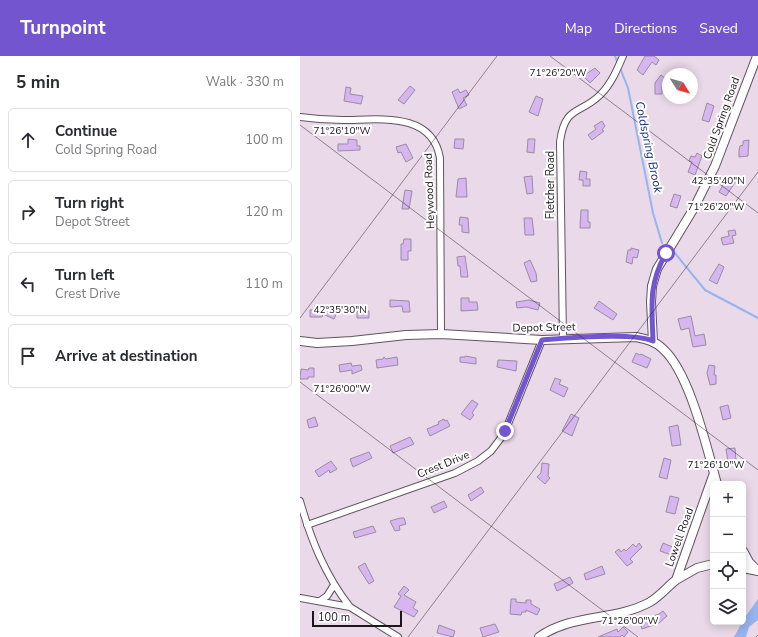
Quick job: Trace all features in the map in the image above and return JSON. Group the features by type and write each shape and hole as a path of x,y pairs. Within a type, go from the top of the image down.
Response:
{"street":[{"name":"Fletcher Road","path":"563,338 560,142 562,132 571,114 596,99 606,89 623,56"},
{"name":"Cold Spring Road","path":"653,341 651,302 652,286 657,269 694,208 712,173 757,56"},
{"name":"Heywood Road","path":"300,117 336,120 398,121 417,126 434,140 440,158 441,334"},
{"name":"Depot Street","path":"300,341 317,343 352,342 406,335 441,334 542,340 563,338 636,337 653,341 664,349 675,363 682,376 704,434 716,481"},
{"name":"Crest Drive","path":"307,525 455,473 478,461 491,451 504,434 542,340"},
{"name":"Lowell Road","path":"539,637 561,625 643,606 657,598 676,580 714,473"},
{"path":"300,501 307,525 326,573 350,607"},
{"path":"744,553 749,562 758,571"},
{"path":"676,580 697,568 710,565"},
{"path":"746,569 758,571"},
{"path":"320,601 327,596 334,585"},
{"path":"300,598 350,607 398,637"}],"water":[{"path":"758,599 758,620 749,627 746,637 734,637 741,625 746,625 746,616"}],"building":[{"path":"645,56 654,56 659,60 656,65 652,62 643,75 637,70"},
{"path":"595,68 600,73 590,83 583,76"},
{"path":"661,75 662,76 662,94 655,94 655,83"},
{"path":"410,86 415,90 404,104 398,100"},
{"path":"346,87 351,88 350,94 363,96 361,104 344,101"},
{"path":"458,89 460,93 466,90 469,95 463,98 467,105 459,109 452,92"},
{"path":"536,96 543,99 538,116 529,112"},
{"path":"707,103 714,106 709,122 702,120"},
{"path":"602,121 605,126 602,130 604,131 592,140 588,135 596,129 594,126"},
{"path":"348,139 357,140 357,146 360,146 360,150 338,151 338,144 348,144"},
{"path":"455,139 464,139 463,149 454,148"},
{"path":"528,139 535,139 534,153 527,152"},
{"path":"749,140 748,156 739,157 740,146 743,145 743,141"},
{"path":"406,144 413,158 406,162 401,152 398,153 396,147"},
{"path":"697,153 702,156 695,175 688,172 692,162 689,161 691,156 695,157"},
{"path":"580,171 587,172 586,179 590,179 590,186 583,186 583,180 579,180"},
{"path":"532,176 533,193 527,194 524,177"},
{"path":"466,178 467,197 456,197 458,179"},
{"path":"731,178 736,181 726,196 719,192 724,183 727,184"},
{"path":"405,190 412,191 409,209 402,209"},
{"path":"674,194 681,196 677,208 670,206"},
{"path":"581,210 588,210 588,222 590,222 590,228 580,228"},
{"path":"460,217 468,218 469,233 462,232 462,225 459,225"},
{"path":"524,218 532,218 534,235 525,235"},
{"path":"735,230 736,235 732,236 734,243 723,245 721,238 729,236 728,231"},
{"path":"404,239 411,239 411,251 408,251 408,260 401,260 401,244 403,244"},
{"path":"631,248 639,250 637,258 633,257 632,264 626,262 628,250 631,250"},
{"path":"465,256 468,277 461,277 457,257"},
{"path":"530,260 536,273 537,281 531,282 524,263"},
{"path":"719,264 724,267 717,284 709,280"},
{"path":"461,298 469,298 469,302 477,302 478,310 461,311"},
{"path":"390,300 409,301 410,312 403,312 402,306 390,307"},
{"path":"529,300 540,303 538,310 526,307 517,308 516,302"},
{"path":"599,301 617,314 613,320 594,308"},
{"path":"330,309 337,312 334,319 323,314 322,317 310,317 310,310"},
{"path":"357,311 369,311 369,318 357,318"},
{"path":"691,316 695,336 704,334 706,345 693,347 689,328 681,330 678,319"},
{"path":"636,353 651,359 647,368 632,362"},
{"path":"465,356 476,358 476,364 460,362 460,357"},
{"path":"384,357 386,359 397,357 398,365 377,368 376,360 383,359"},
{"path":"498,360 517,361 516,371 497,367"},
{"path":"351,363 352,366 361,365 362,370 352,374 352,370 340,372 339,365"},
{"path":"709,365 715,366 714,375 716,375 716,384 710,385 707,373"},
{"path":"309,368 314,368 314,377 300,379 301,369 308,370"},
{"path":"555,378 561,380 559,384 568,388 564,397 550,390"},
{"path":"472,400 478,404 472,413 474,415 470,420 461,414"},
{"path":"728,405 731,418 723,420 720,407"},
{"path":"571,414 579,418 572,436 562,431"},
{"path":"315,417 318,426 309,428 307,420"},
{"path":"444,419 445,421 447,420 450,426 430,436 427,429 439,424 438,422"},
{"path":"678,425 681,445 672,446 669,427"},
{"path":"410,437 414,444 393,453 390,446"},
{"path":"735,448 736,461 728,462 726,449"},
{"path":"369,452 372,458 353,467 350,459"},
{"path":"664,458 671,460 667,479 659,477"},
{"path":"331,461 337,469 330,473 329,470 319,477 315,471"},
{"path":"542,463 549,464 548,476 550,478 545,484 537,477 541,473"},
{"path":"481,487 484,492 471,501 468,495"},
{"path":"670,496 679,498 675,514 666,512"},
{"path":"444,501 447,507 434,513 431,507"},
{"path":"404,518 406,524 399,526 400,530 395,531 390,521"},
{"path":"373,526 376,532 355,538 353,532"},
{"path":"639,543 642,547 630,559 633,562 627,566 615,552 619,549 621,552 624,549 626,551 633,544 636,547"},
{"path":"663,543 680,550 677,557 660,551"},
{"path":"365,563 374,581 369,584 358,567"},
{"path":"602,566 605,574 586,580 584,574"},
{"path":"570,577 573,583 557,591 554,584"},
{"path":"404,586 409,590 404,595 416,602 413,608 418,611 414,617 394,607 401,596 398,594"},
{"path":"511,599 516,599 516,602 526,603 526,600 531,600 531,604 540,609 537,615 526,610 526,612 522,612 521,615 510,614"},
{"path":"663,611 667,616 659,623 642,629 639,621 659,614"},
{"path":"495,624 499,632 483,637 480,628"},
{"path":"439,625 455,631 453,637 437,633"},
{"path":"623,627 628,632 624,637 622,635 620,637 598,637 617,629 618,632"}],"waterway":[{"name":"Coldspring Brook","path":"615,56 618,64"},
{"name":"Coldspring Brook","path":"620,68 628,88 653,213 662,243"},
{"name":"Coldspring Brook","path":"674,252 705,290 758,318"}],"route":[{"path":"505,431 542,340 563,338 636,337 653,341 651,314 652,286 654,276 666,253"}]}
